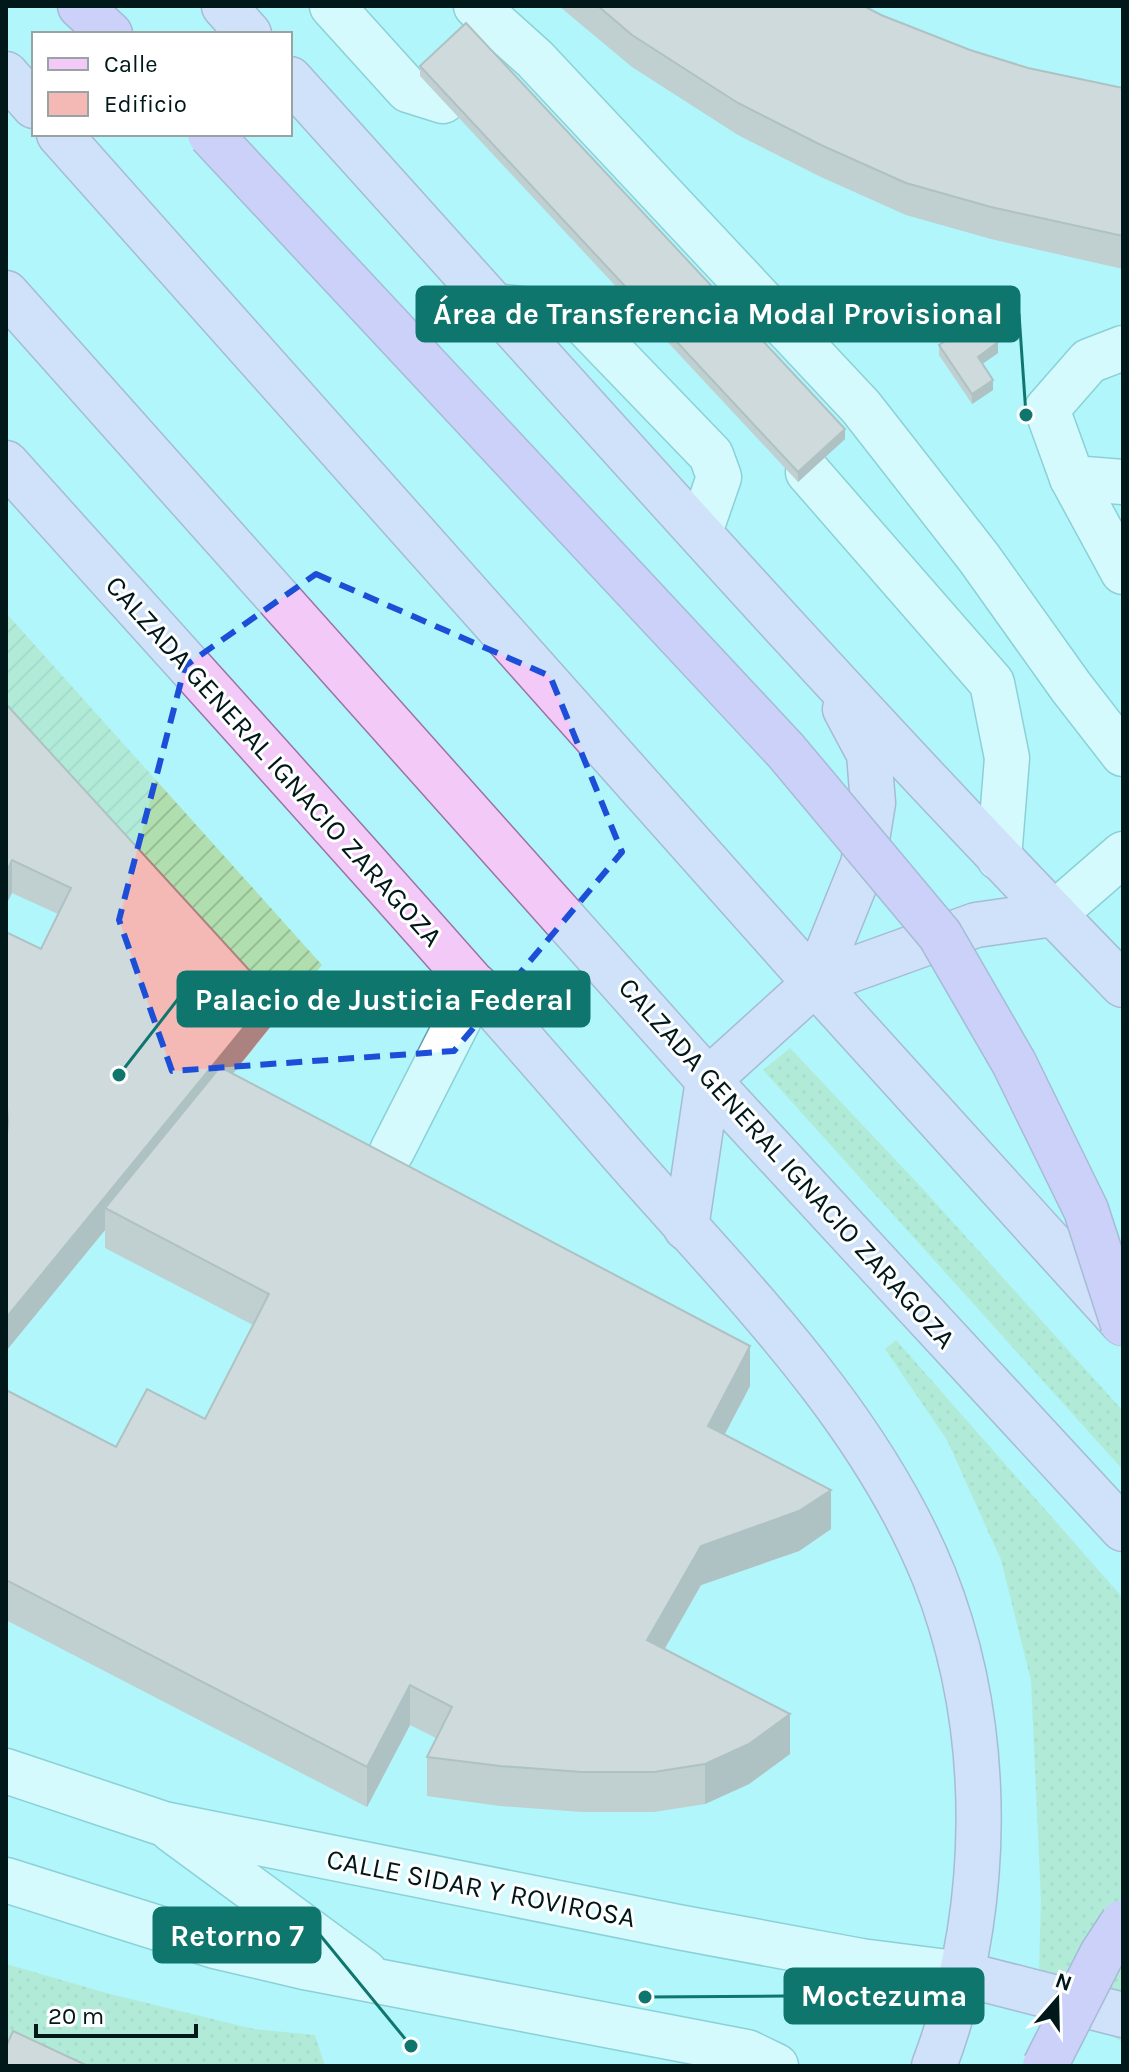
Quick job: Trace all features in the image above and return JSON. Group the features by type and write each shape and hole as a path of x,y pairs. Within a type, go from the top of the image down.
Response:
{"highway":[{"path":"80,6 108,32"},
{"path":"116,6 133,32"},
{"path":"212,136 786,751 940,935 1014,1063 1086,1210 1123,1323"},
{"path":"1045,2066 1102,1954 1123,1922"}],"main road":[{"path":"224,6 247,32"},
{"path":"6,74 32,104"},
{"path":"292,81 825,669 999,858 1123,985"},
{"path":"61,136 815,983 1123,1323"},
{"name":"CALZADA GENERAL IGNACIO ZARAGOZA","path":"6,293 708,1080 1123,1529"},
{"name":"CALZADA GENERAL IGNACIO ZARAGOZA","path":"6,463 476,986 798,1354 851,1425 898,1503 934,1576 954,1640 969,1700 975,1758 978,1815 974,1901 963,1974 951,2022 934,2066"},
{"path":"815,983 863,864 873,803 869,754 825,669"},
{"path":"686,1228 708,1080 815,983 976,925 1054,914"},
{"path":"963,1974 1123,2015"}],"street":[{"path":"332,6 408,90 443,101"},
{"path":"476,6 535,59 861,407 979,558 1123,754"},
{"path":"495,306 563,313 579,318 711,455 719,477 700,532"},
{"path":"1123,348 1089,361 1047,409 1072,478 1123,572"},
{"path":"808,472 992,683 1007,758 999,858"},
{"path":"1072,478 1123,482"},
{"path":"1054,914 1123,854"},
{"path":"392,1151 476,986"},
{"name":"CALLE SIDAR Y ROVIROSA","path":"6,1771 164,1824 678,1927 861,1961 963,1974"},
{"path":"164,1824 379,1983"},
{"path":"6,1880 215,1946 379,1983 747,2052 776,2066"}],"highlighted area":[{"path":"316,574 550,676 622,852 454,1051 172,1071 119,920 185,666"}],"green space":[{"path":"6,613 322,965 271,1026 6,736"},
{"path":"790,1048 922,1188 1123,1411 1123,1470 763,1070"},
{"path":"896,1340 1123,1598 1123,2043 1039,1968 1041,1901 1031,1681 1001,1560 947,1440 885,1349"},
{"path":"6,1964 110,1994 254,2029 315,2035 325,2066 6,2066"}],"building":[{"path":"598,6 864,6 970,50 1028,68 1123,88 1123,236 991,207 906,183 738,103 632,35"},
{"path":"466,23 845,429 798,472 420,66"},
{"path":"981,317 998,342 978,357 993,380 972,394 939,345"},
{"path":"6,704 271,994 6,1318 6,932 41,949 71,888 12,860 6,873"},
{"path":"220,1067 750,1346 708,1426 831,1490 799,1511 701,1546 647,1640 790,1714 749,1744 705,1764 654,1772 582,1772 500,1766 427,1757 452,1707 410,1685 367,1767 6,1580 6,1390 116,1447 147,1389 205,1419 269,1294 105,1208"},
{"path":"13,2031 88,2066 6,2066 6,2047"}],"place":[{"name":"Área de Transferencia Modal Provisional","path":"1026,415"},
{"name":"Palacio de Justicia Federal","path":"119,1075"},
{"name":"Moctezuma","path":"645,1997"},
{"name":"Retorno 7","path":"411,2046"}]}
